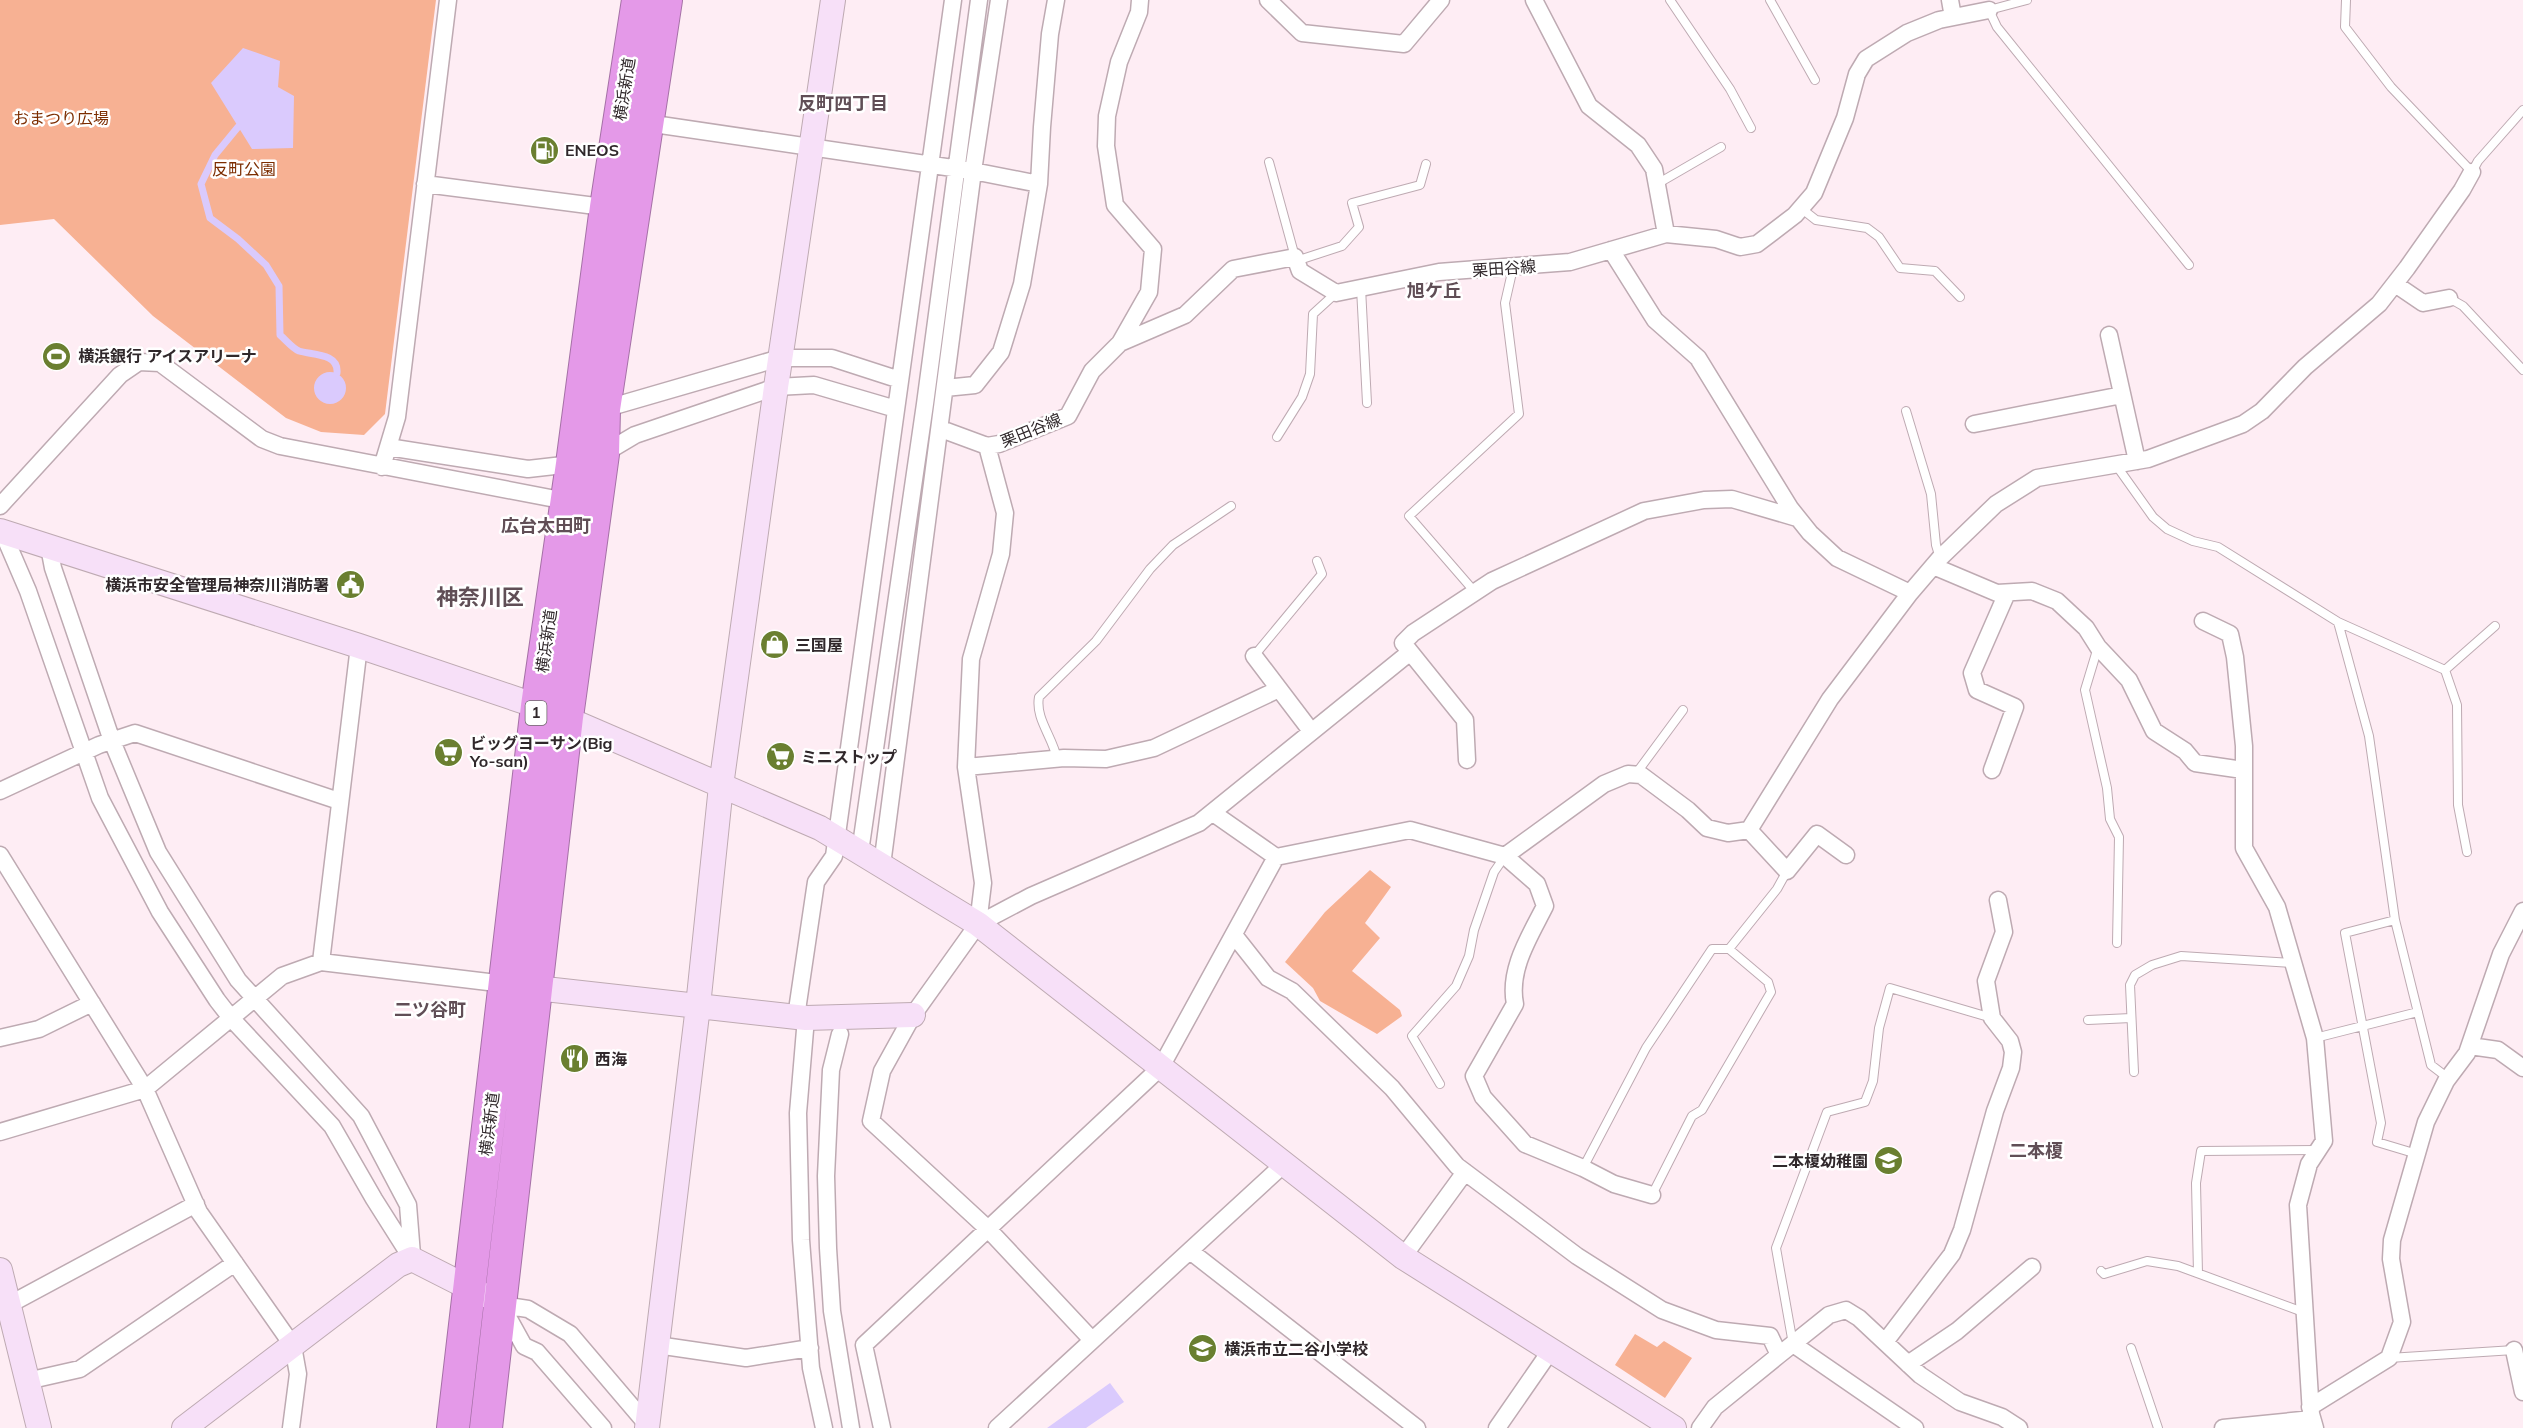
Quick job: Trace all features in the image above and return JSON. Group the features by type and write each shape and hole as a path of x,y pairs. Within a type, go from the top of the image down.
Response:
{"highway":[{"name":"横浜新道","path":"486,1428 502,1305 567,717 603,454 604,409 619,209 638,0"},
{"name":"横浜新道","path":"453,1428 537,706 566,501 619,209 647,123 666,0"}],"street":[{"path":"382,467 397,417 448,0"},
{"path":"648,1427 698,1006 721,786 780,358 833,0"},
{"path":"825,1428 811,1368 801,1240 798,1113 801,1017 816,882 834,856 837,837 953,0"},
{"path":"882,865 941,429 980,0"},
{"path":"860,852 916,465 965,170 999,0"},
{"path":"945,388 975,385 1001,352 1022,284 1039,183 1045,92 1056,0"},
{"path":"1120,343 1149,292 1153,249 1115,205 1106,146 1107,116 1119,62 1138,12 1140,0"},
{"path":"1268,0 1302,33 1404,44 1441,0"},
{"path":"1950,0 1953,17"},
{"path":"1541,2 1589,106 1638,145 1654,169 1666,234"},
{"name":"栗田谷線","path":"1336,293 1439,272 1570,262 1666,234 1716,239 1740,247 1757,244 1802,209 1814,193 1845,118 1857,74 1866,59 1907,33 1939,20 1989,10"},
{"path":"647,123 1039,183"},
{"path":"1749,830 1830,699 1910,593 1936,562 1996,504 2037,478 2148,459 2244,424 2262,411 2305,367 2379,304 2462,190 2472,172"},
{"path":"424,184 619,209"},
{"path":"1611,250 1655,320 1698,358 1797,518 1810,533 1837,558 1910,593"},
{"path":"1296,259 1300,271 1336,293"},
{"name":"栗田谷線","path":"941,429 987,446 999,444 1068,416 1092,371 1120,343 1185,315 1233,269 1296,259"},
{"path":"2395,284 2423,303 2449,298"},
{"path":"2109,335 2137,461"},
{"path":"604,409 780,358 832,358 900,380"},
{"path":"0,506 120,375 140,362 160,363 262,439 280,446 566,501"},
{"path":"603,454 635,435 776,387 814,385 896,409"},
{"path":"1974,424 2122,395"},
{"path":"978,924 983,884 966,767 971,659 1001,554 1005,513 987,446"},
{"path":"388,447 528,470 572,465"},
{"path":"889,459 934,468"},
{"path":"1467,760 1465,720 1409,652 1403,643 1408,638 1474,591 1644,511 1704,500 1732,499 1797,518"},
{"path":"2,532 359,646 537,706 567,717 837,837 978,924 1403,1257 1674,1428"},
{"path":"2,532 28,591 100,798 160,912 217,1000 332,1126 374,1200 412,1259 502,1305 528,1309 570,1334 648,1427"},
{"path":"49,547 53,568 112,741 158,852 238,980 361,1116 408,1205 412,1259"},
{"path":"1936,562 1998,593 2032,591 2057,601 2086,628 2098,647 2129,680 2154,731 2185,751 2195,763 2243,770"},
{"path":"1992,770 2015,707 1977,690 1972,673 2007,593"},
{"path":"2203,621 2230,634 2235,657 2244,746 2244,848 2277,907 2315,1038 2324,1141 2310,1164 2298,1205 2303,1312 2312,1418"},
{"path":"321,962 359,646"},
{"path":"1092,1340 988,1229 872,1121 882,1071 914,1015 978,924 1031,896 1199,823 1409,652"},
{"path":"1254,656 1311,731"},
{"path":"966,767 1057,759 1106,759 1154,748 1279,689"},
{"path":"0,791 83,753 135,733 339,801"},
{"path":"1505,856 1604,784 1628,774 1641,775 1688,810 1707,828 1728,833 1749,830"},
{"path":"1213,813 1276,857 1410,830 1505,856 1537,884 1545,906 1517,964 1513,992 1515,1004 1474,1077 1483,1097 1525,1144 1583,1168 1614,1184 1652,1195"},
{"path":"1749,830 1787,871 1817,834 1846,855"},
{"path":"0,855 145,1089 196,1204 293,1346 298,1374 291,1428"},
{"path":"882,1428 864,1345 1161,1067 1276,857"},
{"path":"1885,1342 1952,1254 1962,1230 1995,1111 2011,1068 2013,1052 2010,1041 1992,1018 1986,981 2004,932 1998,900"},
{"path":"2223,1428 2312,1418 2389,1358 2403,1322 2391,1259 2391,1240 2426,1122 2448,1078 2470,1046 2501,954 2523,911"},
{"path":"1234,935 1268,978 1292,991 1392,1088 1456,1166 1577,1256 1662,1310 1716,1330 1770,1336 1779,1355"},
{"path":"0,1132 145,1089 282,976 321,962 505,984"},
{"path":"536,988 801,1017 914,1015"},
{"path":"0,1038 39,1029 92,1003"},
{"path":"840,1034 831,1070 826,1176 828,1248 832,1311 851,1428"},
{"path":"2470,1046 2498,1050 2523,1068"},
{"path":"997,1428 1284,1164"},
{"path":"1403,1257 1464,1172"},
{"path":"4,1307 196,1204"},
{"path":"1190,1251 1417,1428"},
{"path":"184,1428 398,1265 412,1259"},
{"path":"27,1382 80,1369 235,1263"},
{"path":"1908,1364 1957,1330 2032,1267"},
{"path":"0,1270 4,1307 39,1428"},
{"path":"502,1305 524,1346 537,1352 603,1428"},
{"path":"1700,1428 1715,1407 1779,1355 1829,1315 1846,1310 1859,1318 1920,1375 1960,1402 2002,1417 2019,1428"},
{"path":"1793,1344 1915,1428"},
{"path":"657,1346 746,1358 810,1348"},
{"path":"1497,1428 1551,1350"},
{"path":"2514,1350 2523,1392"}],"lane":[{"path":"1670,0 1730,89 1751,128"},
{"path":"1770,0 1815,80"},
{"name":"栗田谷線","path":"1989,10 2027,0"},
{"path":"2346,0 2345,27 2391,87 2472,172 2478,161 2523,110"},
{"path":"1989,10 1997,27 2189,265"},
{"path":"1657,184 1721,147"},
{"path":"1269,162 1296,259 1342,246 1359,227 1352,203 1420,185 1426,164"},
{"path":"1802,209 1816,220 1868,228 1879,237 1900,268 1935,271 1960,297"},
{"path":"1474,591 1409,516 1519,414 1505,303 1513,268"},
{"path":"1361,288 1367,403"},
{"path":"1277,438 1302,397 1310,374 1313,314 1336,293"},
{"path":"2449,298 2469,312 2523,370"},
{"path":"1906,411 1931,494 1936,562"},
{"path":"2115,465 2153,517 2167,529 2193,541 2218,547 2338,622 2445,670 2457,705 2458,805 2467,852"},
{"path":"1057,759 1054,743 1037,710 1039,697 1096,641 1150,569 1173,545 1231,506"},
{"path":"1254,656 1322,574 1317,561"},
{"path":"2338,622 2369,736 2395,920 2431,1065 2448,1078"},
{"path":"2445,670 2495,626"},
{"path":"2098,647 2085,690 2105,778 2110,819 2119,837 2117,943"},
{"path":"1635,775 1683,710"},
{"path":"1440,1084 1412,1036 1456,986 1469,956 1474,930 1494,872 1505,856"},
{"path":"1729,949 1777,889 1787,871"},
{"path":"2395,920 2345,933 2380,1123 2377,1142 2417,1154"},
{"path":"1583,1168 1646,1048 1712,949 1729,949 1768,982 1771,992 1702,1110 1692,1116 1652,1195"},
{"path":"2134,1072 2130,985 2135,975 2152,965 2181,956 2294,963"},
{"path":"1793,1344 1776,1248 1827,1112 1865,1102 1873,1082 1879,1028 1890,988 1992,1018"},
{"path":"2315,1038 2418,1012"},
{"path":"2088,1020 2131,1018"},
{"path":"2198,1273 2196,1183 2200,1151 2318,1150"},
{"path":"2101,1271 2104,1274 2147,1262 2178,1266 2303,1312"},
{"path":"2131,1348 2158,1428"},
{"path":"2389,1358 2514,1350"}],"green space":[{"name":"反町公園","path":"0,0 436,0 385,414 364,435 321,432 286,418 153,316 54,219 0,225"},
{"path":"1370,870 1391,887 1365,923 1380,938 1352,971 1400,1010 1402,1016 1377,1034 1320,1001 1313,988 1285,962 1325,912"},
{"path":"1635,1334 1657,1347 1664,1341 1692,1358 1665,1398 1615,1365"}],"shaded area":[{"path":"243,48 280,61 278,87 294,96 293,148 252,149 211,83"},
{"path":"330,372 341,377 346,388 341,399 330,404 319,399 314,388 319,377"},
{"path":"1110,1383 1124,1402 1086,1428 1047,1428"}],"waterway":[{"path":"238,127 215,155 201,184 210,218 238,239 266,265 279,286 280,335 299,351 329,358 334,362 337,373"}],"place":[{"name":"ENEOS","path":"544,150"},
{"name":"横浜銀行 アイスアリーナ","path":"57,356"},
{"name":"横浜市安全管理局神奈川消防署","path":"350,585"},
{"name":"三国屋","path":"774,645"},
{"name":"ビッグヨーサン(Big Yo-san)","path":"449,752"},
{"name":"ミニストップ","path":"780,757"},
{"name":"西海","path":"574,1059"},
{"name":"二本榎幼稚園","path":"1889,1161"},
{"name":"横浜市立二谷小学校","path":"1203,1349"}],"district":[{"name":"反町四丁目","path":"843,104"},
{"name":"旭ケ丘","path":"1434,291"},
{"name":"広台太田町","path":"546,526"},
{"name":"神奈川区","path":"480,597"},
{"name":"二ツ谷町","path":"430,1010"},
{"name":"二本榎","path":"2036,1151"}],"park label":[{"name":"おまつり広場","path":"61,118"}]}
